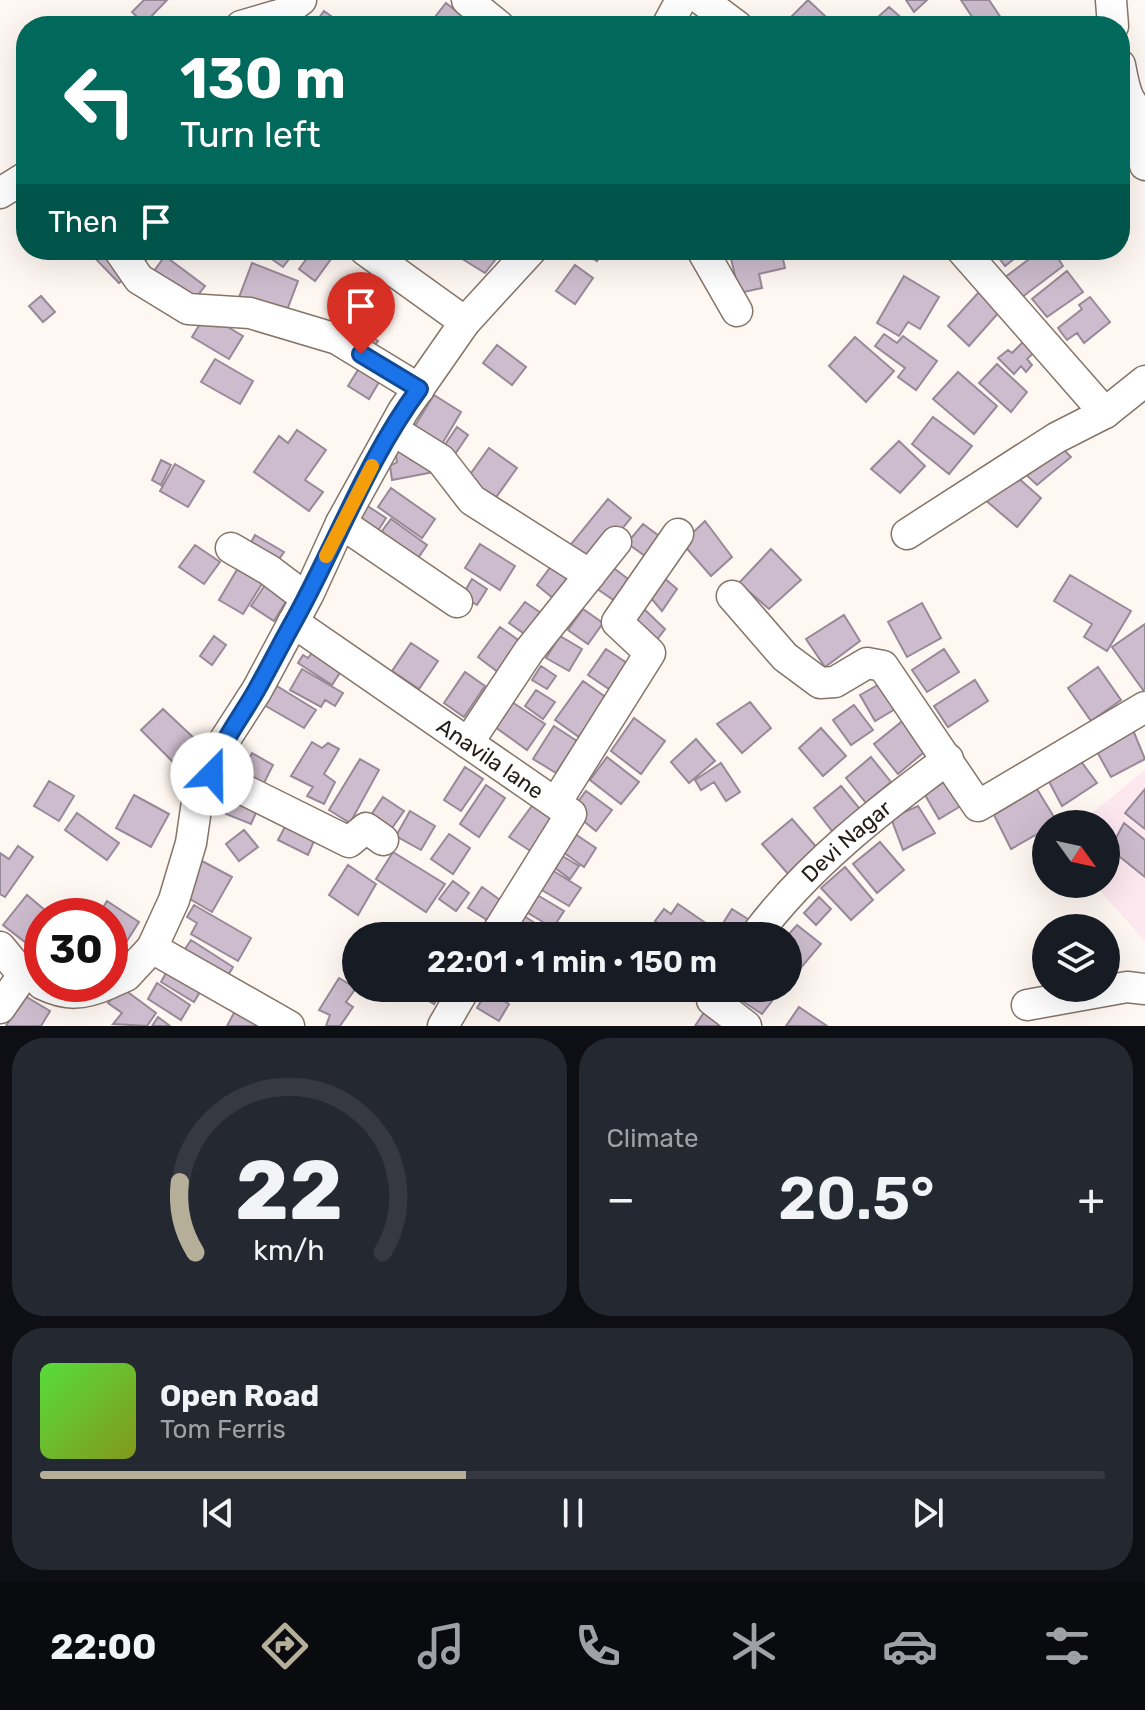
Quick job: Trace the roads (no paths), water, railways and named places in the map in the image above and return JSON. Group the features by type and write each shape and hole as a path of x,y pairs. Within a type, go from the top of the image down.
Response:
{"street":[{"path":"277,16 301,0"},
{"path":"467,0 487,16"},
{"path":"702,0 724,16"},
{"path":"1140,113 1145,165"},
{"path":"126,260 139,279 188,309 250,313 337,339 419,389"},
{"path":"379,260 465,322"},
{"path":"128,974 152,948 174,900 191,843 197,802 212,774 217,752 257,690 300,610 341,523 419,389 465,322 518,260"},
{"path":"708,260 737,311"},
{"path":"971,260 1105,413"},
{"path":"907,534 1056,438 1105,413 1145,381"},
{"path":"393,430 441,460 472,500 590,575"},
{"path":"341,523 457,602"},
{"path":"557,801 650,653 617,622 678,534"},
{"path":"468,743 529,651 616,542"},
{"name":"Anavila lane","path":"231,548 269,570 300,610 468,743 557,801 571,814 504,922"},
{"path":"732,596 785,657 820,683 835,682 867,663 883,666 978,806 1145,707"},
{"name":"Devi Nagar","path":"766,922 780,903 827,858 890,802 948,759"},
{"path":"212,774 349,842 366,828 383,840"},
{"path":"0,947 24,970"},
{"path":"152,948 289,1026"},
{"path":"1027,1005 1127,987 1145,989"},
{"path":"0,1008 24,990"},
{"path":"443,1026 457,1002"},
{"path":"715,1002 746,1026"}]}
